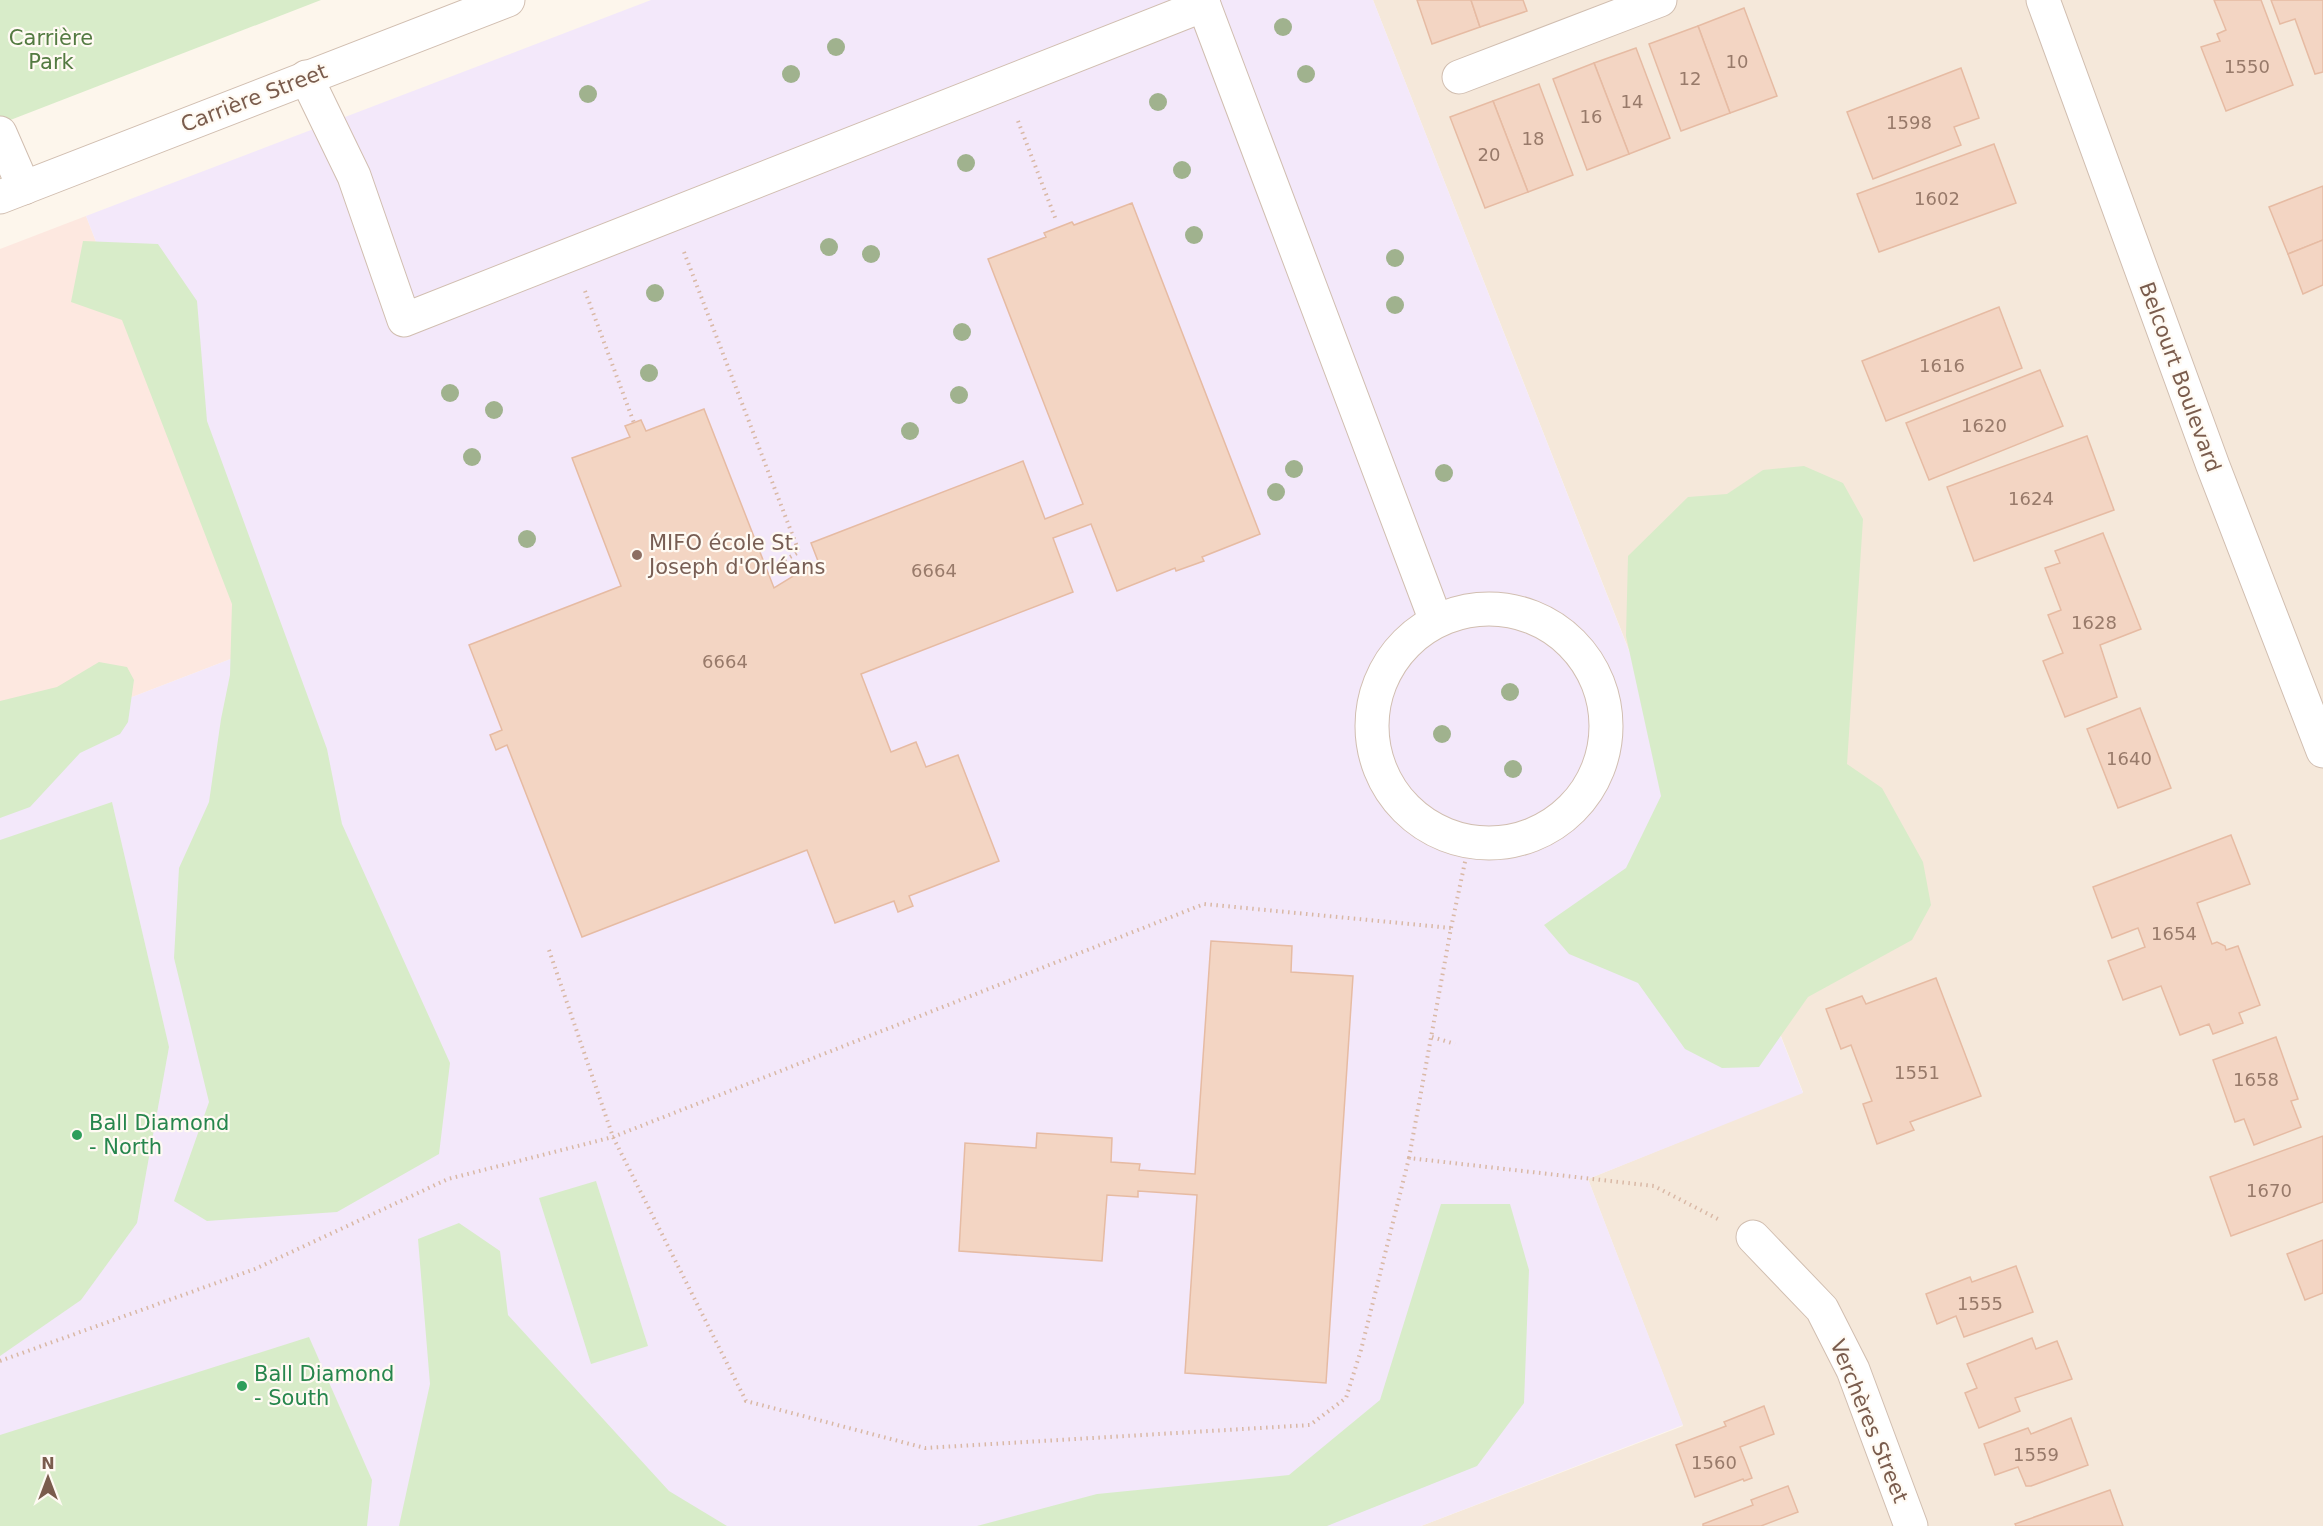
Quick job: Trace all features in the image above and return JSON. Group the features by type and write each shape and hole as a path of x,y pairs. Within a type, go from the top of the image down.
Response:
{"street":[{"name":"Carrière Street","path":"12,192 508,0"},
{"path":"1459,76 1660,0"},
{"name":"Belcourt Boulevard","path":"2043,0 2213,466 2323,752"},
{"path":"306,77 354,176 404,320 1005,83 1203,2 1436,621"},
{"path":"0,133 12,192"},
{"path":"1495,608 1531,615 1564,634 1589,662 1604,696 1607,733 1599,769 1580,802 1548,828 1510,843 1469,843 1430,829 1398,803 1378,768 1370,728 1376,687 1396,651 1424,626 1458,612 1495,608"},
{"name":"Verchères Street","path":"1753,1237 1822,1309 1853,1370 1911,1526"}],"path":[{"path":"1005,83 1056,220"},
{"path":"672,214 682,247 799,552 781,562"},
{"path":"573,253 634,423"},
{"path":"549,950 613,1137 746,1401 925,1448 1310,1425 1346,1398 1360,1350 1408,1158 1469,843"},
{"path":"0,1361 255,1269 448,1179 613,1137 1204,904 1451,928"},
{"path":"1432,1037 1455,1044"},
{"path":"1408,1158 1654,1186 1753,1237"}],"shaded area":[{"path":"651,0 1373,0 1803,1093 1588,1179 1683,1425 1421,1526 0,1526 0,748 254,650 86,216"},
{"path":"1373,0 2323,0 2323,1526 1421,1526 1683,1426 1588,1179 1803,1092"},
{"path":"86,216 254,650 0,748 0,249"}],"green space":[{"name":"Carrière Park","path":"0,0 321,0 0,124"},
{"path":"83,241 158,244 197,301 207,421 327,749 342,824 450,1063 439,1154 337,1212 207,1221 174,1201 209,1102 174,958 179,868 209,802 230,675 232,604 122,320 71,302"},
{"path":"1804,466 1843,483 1863,519 1847,764 1882,788 1923,862 1931,905 1912,940 1808,997 1759,1067 1722,1068 1685,1049 1638,983 1569,954 1544,925 1626,868 1661,796 1626,636 1628,556 1688,497 1727,494 1763,470"},
{"path":"99,662 127,667 134,680 128,722 120,734 80,753 30,807 0,818 0,701 57,687"},
{"name":"Ball Diamond - North","path":"112,802 169,1047 137,1223 81,1300 0,1356 0,840"},
{"path":"596,1181 648,1346 591,1364 539,1198"},
{"path":"1441,1204 1510,1204 1529,1270 1524,1403 1477,1466 1327,1526 977,1526 1097,1494 1289,1475 1380,1400"},
{"path":"459,1223 500,1251 508,1315 669,1491 727,1526 399,1526 430,1384 418,1239"},
{"name":"Ball Diamond - South","path":"309,1337 372,1480 367,1526 0,1526 0,1435"}],"building":[{"path":"1417,0 1471,0 1480,27 1432,44"},
{"path":"1471,0 1523,0 1527,11 1480,27"},
{"path":"2214,0 2261,0 2293,85 2226,111 2201,47 2220,41 2217,34 2226,30"},
{"path":"2271,0 2323,0 2323,72 2315,74 2295,19 2280,24"},
{"path":"1744,8 1777,96 1730,113 1698,26"},
{"path":"1698,26 1730,113 1681,131 1649,44"},
{"path":"1636,48 1670,138 1629,154 1594,63"},
{"path":"1594,63 1629,154 1587,170 1553,79"},
{"path":"1961,68 1979,118 1954,127 1961,145 1873,179 1847,112"},
{"path":"1539,84 1573,175 1528,192 1493,101"},
{"path":"1493,101 1528,192 1485,208 1450,117"},
{"path":"1994,144 2016,203 1879,252 1857,194"},
{"path":"2323,186 2323,240 2288,254 2269,207"},
{"path":"1132,203 1260,534 1202,557 1204,561 1176,571 1175,568 1117,591 1091,524 1053,538 1073,592 861,674 891,752 916,742 926,767 958,755 999,861 909,896 913,906 898,912 894,901 835,923 807,850 582,937 507,745 496,750 490,735 502,730 469,645 621,586 572,458 630,437 625,426 641,420 646,431 704,409 774,588 818,561 811,543 1023,461 1045,519 1083,504 988,259 1046,237 1044,233 1072,222 1074,225"},
{"path":"2323,240 2323,285 2303,294 2288,254"},
{"path":"1999,307 2022,368 1886,421 1862,361"},
{"path":"2040,370 2063,426 1929,480 1906,423"},
{"path":"2087,436 2114,510 1974,561 1947,487"},
{"path":"2103,533 2141,629 2100,645 2117,697 2065,717 2043,661 2063,653 2048,615 2061,610 2045,568 2060,563 2055,551"},
{"path":"2140,708 2171,788 2118,808 2087,729"},
{"path":"2231,835 2250,884 2197,903 2212,944 2217,942 2225,946 2226,950 2238,946 2260,1005 2239,1013 2243,1023 2213,1034 2209,1024 2180,1035 2161,986 2123,1000 2108,961 2145,947 2138,928 2112,938 2093,887"},
{"path":"1211,941 1292,946 1291,972 1353,976 1326,1383 1185,1373 1197,1195 1138,1191 1138,1197 1107,1195 1102,1261 959,1251 965,1143 1036,1148 1037,1133 1112,1138 1111,1162 1140,1164 1139,1170 1195,1174"},
{"path":"1936,978 1981,1096 1910,1122 1914,1130 1877,1144 1863,1104 1872,1101 1851,1045 1841,1049 1826,1009 1862,996 1866,1004"},
{"path":"2276,1037 2298,1099 2291,1101 2301,1127 2254,1145 2244,1119 2235,1122 2213,1060"},
{"path":"2323,1136 2323,1202 2231,1236 2210,1177"},
{"path":"2323,1240 2323,1293 2305,1300 2287,1254"},
{"path":"2016,1266 2033,1312 1964,1337 1956,1316 1937,1324 1926,1294 1970,1277 1972,1282"},
{"path":"2032,1338 2036,1349 2057,1341 2072,1379 2015,1398 2020,1411 1979,1428 1965,1393 1977,1388 1967,1364"},
{"path":"1764,1406 1774,1434 1740,1447 1752,1478 1744,1481 1743,1479 1695,1497 1676,1445 1726,1426 1724,1422"},
{"path":"2071,1418 2088,1465 2031,1486 2026,1486 2018,1467 1995,1475 1984,1444 2028,1428 2031,1434"},
{"path":"1788,1486 1798,1512 1761,1526 1703,1526 1703,1524 1753,1505 1751,1500"},
{"path":"2110,1490 2123,1526 2016,1526 2015,1524"}],"place":[{"name":"MIFO école St. Joseph d'Orléans","path":"637,555"},
{"name":"Ball Diamond - North","path":"77,1135"},
{"name":"Ball Diamond - South","path":"242,1386"}]}
